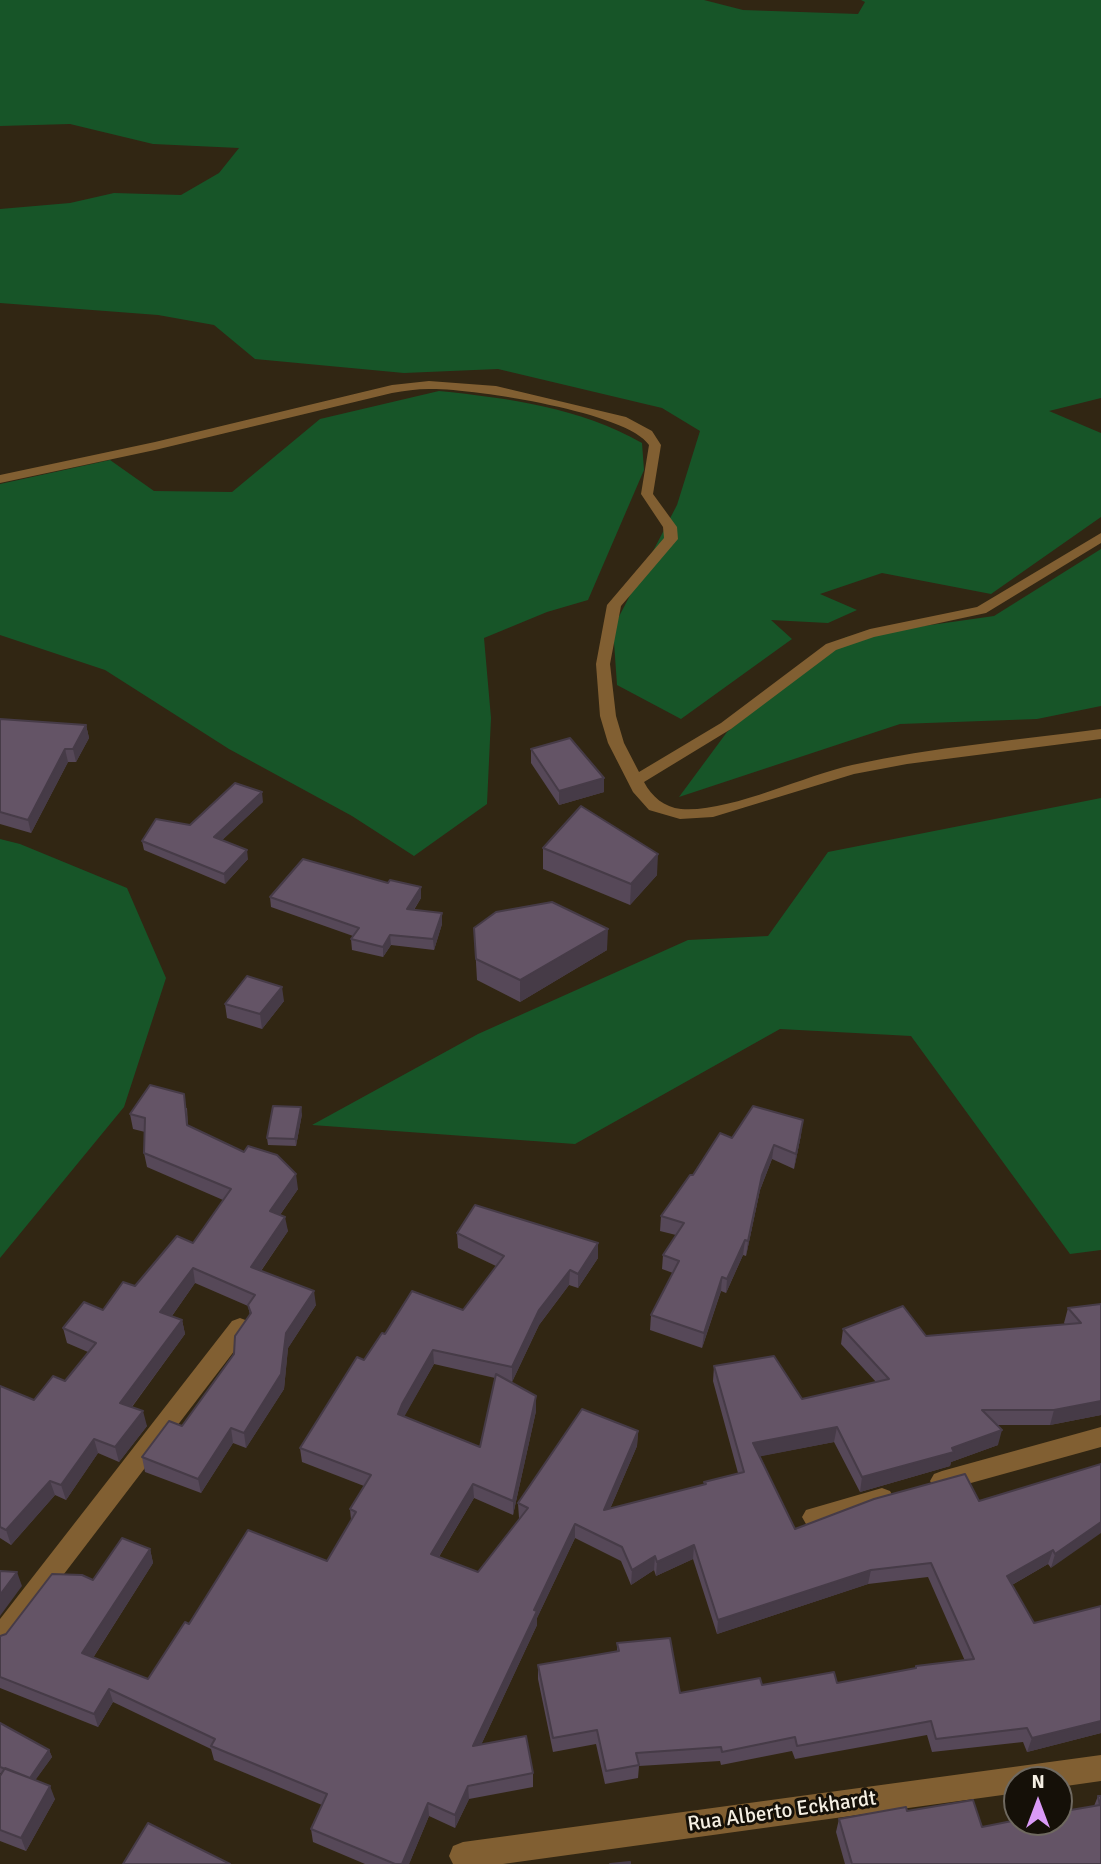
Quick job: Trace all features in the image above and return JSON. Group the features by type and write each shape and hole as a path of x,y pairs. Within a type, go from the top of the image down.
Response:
{"street":[{"path":"0,479 155,446 392,389 429,385 496,390 632,425 648,434 655,445 647,494 672,532 666,547 614,605 608,623 603,664 608,716 616,743 645,799 655,807 680,814 713,812 850,770 907,759 1101,734"},
{"path":"635,781 726,726 831,647 870,633 981,610 1101,537"},
{"path":"0,1638 240,1327"},
{"path":"814,1517 1101,1437"},
{"name":"Rua Alberto Eckhardt","path":"463,1856 1101,1768"}],"green space":[{"path":"0,0 704,0 743,10 858,14 865,2 861,0 1101,0 1101,398 1049,411 1101,433 1101,517 991,594 882,573 820,594 857,610 828,623 771,620 792,639 681,719 617,685 613,628 677,505 700,431 662,408 498,369 404,373 255,359 214,325 158,315 0,303 0,209 70,203 114,193 181,195 219,173 239,148 153,144 70,124 0,126"},
{"path":"439,391 544,406 594,421 642,443 644,470 588,600 547,612 484,638 491,718 487,804 414,856 352,816 229,749 105,670 0,635 0,484 110,460 154,491 232,492 320,419"},
{"path":"1101,549 1101,706 1037,719 900,724 679,797 727,732 846,637 994,616"},
{"path":"1101,798 1101,1250 1070,1254 911,1036 780,1029 575,1144 312,1125 478,1034 688,940 768,936 828,852"},
{"path":"0,839 20,844 127,888 166,978 124,1107 0,1258"}],"building":[{"path":"0,719 86,725 73,749 65,749 28,820 0,812"},
{"path":"570,738 604,778 559,791 531,749"},
{"path":"235,783 262,792 214,837 247,850 224,874 142,841 156,819 190,825"},
{"path":"581,806 658,854 631,884 543,848"},
{"path":"303,859 388,883 390,880 421,887 407,909 442,913 433,939 390,935 383,947 351,939 359,928 270,897"},
{"path":"552,902 608,929 520,980 476,959 474,928 496,912"},
{"path":"247,976 282,987 260,1014 225,1004"},
{"path":"150,1085 184,1094 187,1125 244,1152 248,1146 277,1155 296,1174 270,1211 285,1217 251,1267 314,1291 286,1333 281,1374 244,1433 231,1428 198,1479 142,1457 169,1421 182,1426 234,1354 235,1336 251,1313 248,1305 255,1295 193,1268 160,1312 182,1320 120,1403 143,1411 115,1447 94,1439 61,1485 50,1481 6,1530 0,1527 0,1386 34,1400 53,1376 65,1381 96,1343 63,1328 84,1302 103,1310 123,1282 135,1286 177,1236 193,1243 231,1189 144,1153 145,1118 130,1114"},
{"path":"273,1106 301,1107 295,1139 267,1138"},
{"path":"753,1106 803,1120 796,1154 774,1145 762,1175 748,1241 745,1240 727,1279 722,1277 704,1333 651,1315 679,1261 663,1255 684,1223 661,1216 690,1175 693,1175 720,1133 732,1138"},
{"path":"475,1205 598,1243 578,1274 570,1270 539,1310 512,1367 433,1350 398,1414 480,1447 496,1374 536,1396 513,1501 473,1484 431,1554 478,1572 528,1508 518,1503 582,1409 638,1431 604,1510 744,1472 714,1366 774,1356 802,1399 889,1379 843,1329 903,1306 926,1336 1081,1323 1068,1308 1101,1304 1101,1401 1054,1410 982,1410 1002,1430 952,1448 954,1452 862,1477 837,1427 753,1443 795,1529 874,1499 965,1474 979,1501 1101,1464 1101,1522 1055,1554 1053,1550 1007,1576 1034,1623 1101,1606 1101,1721 1032,1738 1027,1728 936,1739 931,1721 797,1746 795,1737 722,1752 721,1747 636,1753 639,1765 606,1771 597,1730 553,1738 538,1665 619,1651 617,1643 670,1638 680,1693 760,1678 762,1685 834,1672 837,1683 916,1666 974,1659 931,1563 871,1570 718,1620 694,1545 657,1562 655,1556 632,1570 622,1547 575,1524 473,1746 526,1736 533,1773 468,1786 455,1815 428,1803 402,1864 395,1864 311,1829 327,1794 211,1746 215,1739 109,1689 94,1714 0,1677 0,1636 6,1634 52,1574 82,1575 93,1580 122,1538 150,1549 82,1653 148,1679 185,1622 189,1624 248,1530 327,1561 356,1512 350,1509 371,1475 300,1448 357,1357 364,1360 382,1333 385,1334 412,1291 463,1310 504,1256 457,1233"},
{"path":"0,1571 17,1572 0,1595"},
{"path":"0,1723 49,1750 30,1778 0,1767"},
{"path":"5,1768 50,1786 21,1838 0,1830 0,1776"},
{"path":"1098,1796 1101,1796 1101,1864 852,1864 839,1819 906,1807 907,1811 973,1800 982,1827 1003,1823 1003,1836 1073,1836 1073,1810 1100,1805"},
{"path":"148,1823 230,1864 123,1864"}]}
